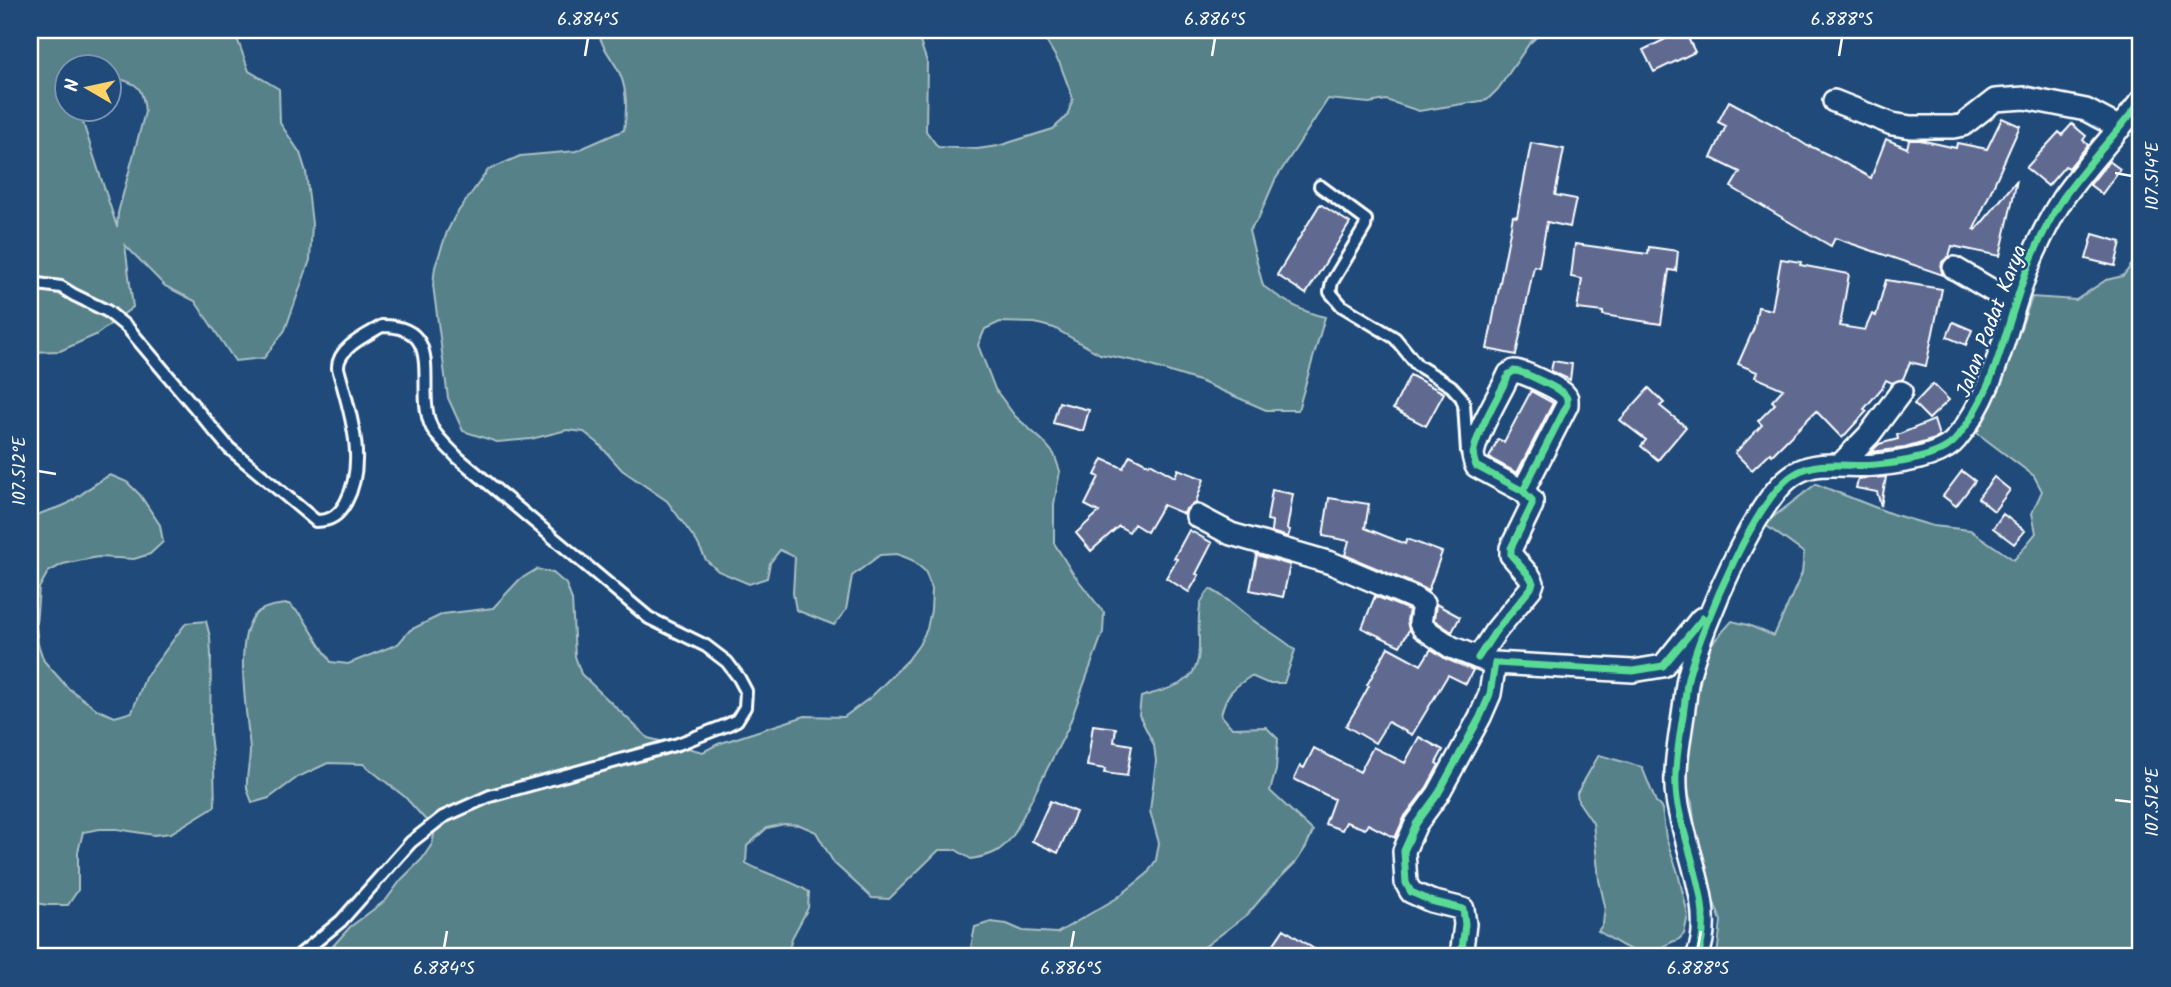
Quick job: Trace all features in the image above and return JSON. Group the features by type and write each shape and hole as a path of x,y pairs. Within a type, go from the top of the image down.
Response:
{"street":[{"path":"1834,101 1892,124 1953,127 1963,125 1995,100 2025,98 2086,110 2120,128"},
{"name":"Jalan Padat Karya","path":"1697,957 1704,932 1703,906 1677,799 1675,768 1689,672 1717,598 1749,532 1765,505 1782,484 1796,473 1822,465 1875,465 1920,457 1934,454 1955,441 1978,408 1995,368 2032,256 2062,200 2141,101"},
{"path":"1954,268 2015,304"},
{"path":"1461,957 1465,925 1463,909 1411,892 1406,883 1404,851 1416,824 1438,794 1490,694 1486,661 1495,632 1533,583 1511,555 1513,542 1532,505 1529,496 1476,466 1473,456 1509,374 1515,371 1555,388 1567,398 1567,405 1523,491"},
{"path":"1840,465 1869,435 1901,392"},
{"path":"1197,516 1231,534 1331,563 1414,598 1423,604 1420,623 1423,628 1451,647 1486,661 1633,671 1662,666 1689,637 1717,598"}],"lane":[{"path":"1320,186 1366,220 1365,227 1332,282 1330,292 1342,306 1395,338 1417,365 1451,386 1461,397 1464,404 1467,455 1476,466"},
{"path":"30,283 61,287 107,311 128,328 229,448 316,521 336,517 349,497 353,484 356,447 354,428 338,368 342,355 383,326 408,330 423,346 432,429 457,457 649,618 706,646 727,662 746,691 745,707 737,720 704,735 490,796 443,817 411,842 341,921 298,957"}],"green space":[{"path":"30,30 234,30 249,71 279,89 280,123 300,153 306,172 312,224 310,260 285,330 264,358 235,361 195,301 165,286 125,245 133,307 96,335 60,351 30,352","holes":["52,52 122,52 122,80 130,82 141,92 145,112 118,213 117,227 83,122 52,122"]},
{"path":"598,30 916,30 927,62 926,131 938,147 977,149 998,146 1053,129 1067,116 1073,99 1060,64 1043,36 1045,30 1544,30 1529,44 1498,89 1487,100 1419,111 1386,100 1369,103 1328,99 1275,180 1259,217 1249,231 1263,286 1300,309 1325,317 1298,410 1266,410 1202,382 1135,361 1100,354 1054,328 1035,323 1000,322 985,329 978,345 995,389 1015,416 1054,454 1060,471 1054,504 1054,543 1072,572 1104,613 1103,632 1068,728 1014,834 1000,849 971,859 956,850 939,850 889,899 872,898 834,863 816,832 800,825 784,824 767,828 747,846 746,863 809,892 808,908 792,938 787,957 323,957 350,927 386,900 422,859 432,844 434,835 432,827 405,797 363,764 328,763 298,777 269,798 252,803 247,788 250,750 243,661 248,628 254,616 261,610 289,604 302,616 331,662 348,664 398,644 410,630 443,614 493,608 519,580 537,569 553,573 566,584 572,600 575,656 581,674 648,738 703,752 718,744 805,716 844,717 871,697 908,660 927,629 932,589 925,571 912,560 897,554 880,555 852,576 846,610 834,625 796,610 793,593 795,557 780,550 770,563 767,578 749,584 718,571 706,560 697,542 667,501 622,470 598,443 584,432 567,430 531,439 497,442 463,431 448,398 433,285 435,267 455,216 488,170 520,156 576,151 624,130 626,95 623,81"},
{"path":"2141,238 2141,957 1717,957 1721,921 1706,889 1686,766 1707,649 1732,621 1774,636 1802,573 1804,553 1764,524 1816,484 1892,514 1933,526 1970,530 2014,560 2036,533 2032,513 2042,491 2034,476 1977,433 2001,383 2032,297 2076,300 2106,280 2123,276 2139,255"},
{"path":"110,475 127,482 140,495 160,525 163,542 150,554 134,559 98,557 63,564 48,572 39,588 36,625 38,644 44,661 68,688 98,710 115,717 132,712 145,678 186,623 206,621 211,655 210,734 215,806 171,833 154,835 117,829 83,832 78,852 78,890 68,905 47,905 30,902 30,519 67,504"},
{"path":"1210,589 1295,650 1284,683 1267,683 1251,676 1231,692 1221,715 1232,728 1266,727 1278,739 1276,770 1270,791 1313,831 1306,847 1296,862 1248,914 1191,957 969,957 975,927 991,922 1007,924 1023,931 1057,933 1117,898 1147,874 1156,860 1159,843 1150,811 1156,761 1154,745 1139,715 1141,697 1174,687 1191,675 1198,656 1201,603"},
{"path":"1599,755 1642,767 1656,802 1662,809 1666,838 1688,915 1684,934 1678,940 1652,952 1631,950 1598,931 1603,924 1605,906 1599,880 1593,823 1578,801 1577,793"}],"building":[{"path":"1684,30 1695,52 1654,72 1643,50"},
{"path":"1729,101 1809,147 1871,178 1886,139 1907,148 1909,140 1920,140 1956,148 1957,143 1987,149 2002,118 2020,126 1974,229 1976,230 2017,180 2000,256 1952,246 1949,256 1942,262 1943,275 1835,238 1831,246 1803,230 1731,187 1740,172 1711,158 1726,126 1718,122"},
{"path":"2072,124 2086,136 2083,140 2088,145 2069,168 2065,166 2048,186 2026,168 2059,132 2062,135"},
{"path":"1531,143 1564,149 1555,195 1576,199 1570,227 1547,222 1539,267 1534,266 1516,355 1487,349 1513,216 1517,217"},
{"path":"2109,161 2120,169 2102,194 2090,185"},
{"path":"1320,204 1350,223 1306,294 1277,275"},
{"path":"2093,234 2121,242 2115,266 2086,259"},
{"path":"1575,244 1648,254 1649,247 1678,251 1676,271 1669,270 1661,324 1577,309 1582,279 1571,277"},
{"path":"1781,259 1849,274 1840,326 1865,330 1872,314 1876,316 1886,280 1942,289 1926,366 1910,362 1903,379 1892,383 1886,380 1864,409 1867,411 1842,438 1816,411 1772,455 1770,453 1752,470 1735,453 1762,425 1758,421 1775,404 1772,401 1783,389 1755,377 1757,372 1738,364 1754,328 1758,307 1772,310"},
{"path":"1953,322 1972,330 1966,345 1947,337"},
{"path":"1553,361 1572,364 1570,380 1551,371"},
{"path":"1410,375 1444,393 1426,426 1393,409"},
{"path":"1933,384 1949,400 1929,419 1914,404"},
{"path":"1649,388 1664,403 1660,406 1686,427 1658,460 1641,446 1646,440 1620,420"},
{"path":"1531,391 1553,403 1517,473 1489,458 1498,439 1504,442"},
{"path":"1059,402 1089,410 1083,431 1053,423"},
{"path":"1934,420 1939,436 1935,439 1905,448 1871,452 1879,444 1898,439 1897,435"},
{"path":"1130,455 1175,477 1178,469 1204,479 1196,503 1186,509 1184,514 1163,505 1147,532 1134,524 1129,532 1119,526 1091,551 1076,533 1099,512 1085,505 1099,477 1095,475 1103,459 1123,468"},
{"path":"1962,471 1975,481 1956,506 1943,496"},
{"path":"1886,477 1881,506 1877,492 1856,488 1858,479"},
{"path":"1994,477 2010,490 1994,511 1978,498"},
{"path":"1272,490 1293,494 1288,537 1271,532 1272,521 1267,520"},
{"path":"1329,498 1369,504 1365,528 1405,544 1407,539 1442,552 1428,591 1345,555 1349,541 1323,536"},
{"path":"2003,514 2025,531 2014,544 1993,528"},
{"path":"1189,530 1212,543 1189,592 1166,578"},
{"path":"1257,555 1290,565 1283,597 1250,590"},
{"path":"1375,596 1409,610 1409,630 1400,646 1362,628"},
{"path":"1436,604 1460,617 1452,632 1434,620"},
{"path":"1388,647 1421,665 1431,649 1446,659 1473,670 1466,684 1448,675 1412,735 1388,722 1375,743 1346,726"},
{"path":"1093,725 1116,728 1114,742 1132,745 1127,776 1104,773 1105,769 1087,766"},
{"path":"1419,737 1443,750 1436,763 1439,765 1427,787 1405,816 1395,838 1368,824 1365,829 1346,822 1342,830 1325,824 1334,799 1294,779 1300,766 1304,768 1314,748 1360,772 1373,747 1405,763"},
{"path":"1050,801 1076,812 1058,853 1032,841"},
{"path":"1284,929 1326,957 1265,957"}],"cycle path":[{"path":"1697,957 1703,920 1697,879 1677,799 1678,754 1688,680 1696,651 1748,533 1781,486 1796,473 1815,466 1866,466 1907,461 1930,455 1956,439 1971,419 1993,374 2024,278 2051,219 2072,185 2141,101"},
{"path":"1478,658 1533,583 1511,555 1511,548 1532,500 1523,491 1476,466 1473,456 1485,422 1509,374 1514,371 1555,388 1564,394 1567,400 1567,405 1523,491"},
{"path":"1461,957 1465,924 1463,909 1431,901 1411,892 1406,883 1404,851 1416,824 1438,794 1480,717 1490,694 1495,663 1633,671 1663,666 1703,618"}]}
